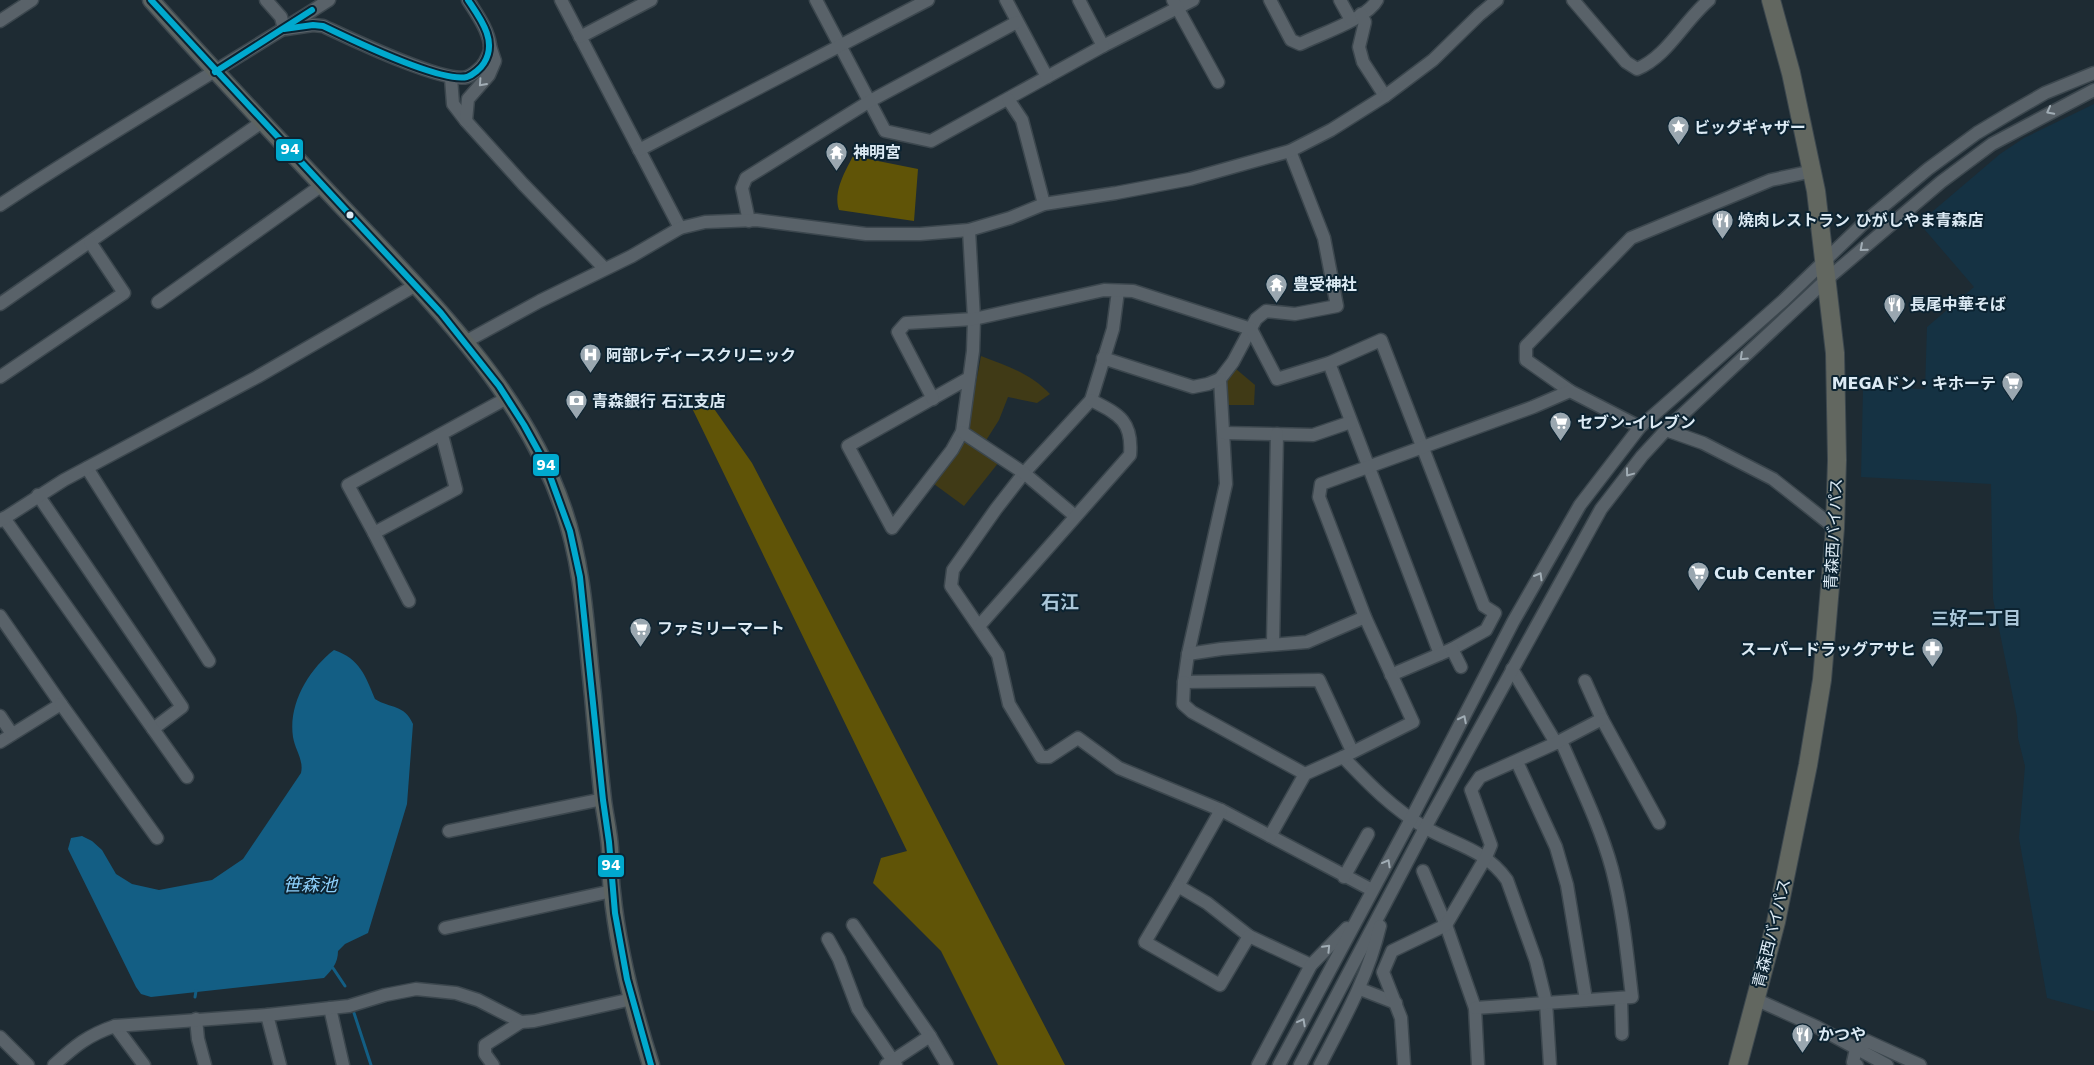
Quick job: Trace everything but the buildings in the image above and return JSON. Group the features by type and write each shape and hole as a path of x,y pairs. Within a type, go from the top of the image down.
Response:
{"highway":[{"name":"青森西バイパス","path":"1738,1065 1776,922 1808,765 1822,680 1836,528 1837,460 1834,353 1813,171 1791,73 1771,0"}],"main road":[{"path":"152,0 215,72 416,285 465,342 507,398 535,444 550,476 564,509 576,552 584,607 603,799 610,848 612,891 632,999 651,1065"}],"street":[{"path":"0,20 32,0"},
{"path":"266,0 281,17 284,29"},
{"path":"0,205 82,151 215,72 329,0"},
{"path":"466,120 468,99 489,75 496,61 484,29 468,0"},
{"path":"561,0 680,228"},
{"path":"580,37 651,0"},
{"path":"816,0 885,131 931,140 1008,99 1176,4 1193,0"},
{"path":"639,150 928,0"},
{"path":"1006,0 1047,77"},
{"path":"1078,0 1103,46"},
{"path":"1270,0 1291,40 1300,44 1320,34 1336,29 1375,4 1377,0"},
{"path":"1340,0 1356,17 1365,22 1358,47 1363,62 1385,96"},
{"path":"465,342 604,268 632,256 680,228 705,222 749,221 866,234 920,234 969,230 1010,218 1044,204 1190,179 1290,151 1331,130 1385,96 1433,60 1497,0"},
{"path":"1573,0 1626,62 1637,69 1650,64 1709,0"},
{"path":"1176,4 1218,82"},
{"path":"749,221 742,188 746,178 870,101 1018,22"},
{"path":"284,29 313,25 323,26 419,68 451,78 466,77 478,70 485,62 490,46"},
{"path":"1280,1065 1513,622 1580,505 1640,427 1784,300 1823,260 1868,219 1928,169 1977,133 2045,93 2094,73"},
{"path":"451,78 453,104 523,184 604,268"},
{"path":"1300,1065 1425,828 1601,509 1642,456 1666,430 1826,280 1941,182 1992,144 2094,90"},
{"path":"1008,99 1022,120 1044,204"},
{"path":"0,304 262,122"},
{"path":"1103,358 1193,387 1208,384 1220,379 1233,362 1256,319 1266,312 1295,314 1337,306 1324,238 1290,151"},
{"path":"1640,427 1570,390 1526,360 1526,346 1632,238 1771,180 1813,171"},
{"path":"158,302 322,185"},
{"path":"969,230 974,319 973,351 962,432 952,450 892,528 848,446 969,378"},
{"path":"0,376 124,293 90,242"},
{"path":"187,777 2,519 38,495 257,377 416,285"},
{"path":"933,398 898,332 906,324 974,319 1104,290 1133,292 1251,329 1277,379 1329,363 1381,340 1484,606 1513,622"},
{"path":"1118,291 1113,328 1091,400 1024,473 953,570 951,586 998,655 1009,704 1041,756 1049,757 1078,738 1119,768 1220,810 1344,877 1372,890"},
{"path":"1329,363 1368,467 1446,651 1461,668"},
{"path":"1220,379 1226,484 1188,654 1183,704 1192,712 1304,774"},
{"path":"1270,836 1304,774 1413,722 1365,617 1320,497 1321,484 1533,406 1570,390"},
{"path":"409,601 348,485 507,398"},
{"path":"979,626 1130,455 1131,442 1128,428 1118,414 1091,400"},
{"path":"1224,433 1313,435 1351,422"},
{"path":"1666,430 1703,443 1773,479 1836,528"},
{"path":"962,432 1024,473 1075,516"},
{"path":"374,533 456,489 442,434"},
{"path":"1273,644 1277,434"},
{"path":"87,468 209,661"},
{"path":"38,495 182,707 153,729"},
{"path":"1391,675 1446,651 1486,630 1495,613"},
{"path":"0,616 157,838"},
{"path":"1188,654 1308,642 1365,617"},
{"path":"1475,1008 1632,997 1621,908 1602,838 1559,742 1512,669"},
{"path":"1184,682 1319,680 1348,754 1378,795 1425,828 1486,857 1500,870 1507,880 1536,961 1546,1002 1550,1065"},
{"path":"1585,682 1602,719 1660,823"},
{"path":"0,742 61,704"},
{"path":"0,716 12,734"},
{"path":"1404,1065 1401,1018 1383,972 1392,951 1446,926 1486,857 1491,845 1472,790 1480,777 1517,762 1602,719"},
{"path":"1517,762 1546,821 1559,856 1567,885 1586,1000"},
{"path":"449,831 603,799"},
{"path":"1220,810 1146,942 1220,985 1249,936"},
{"path":"1344,877 1368,834"},
{"path":"1423,871 1446,926 1475,1008 1478,1065"},
{"path":"1178,886 1207,904 1249,936 1311,965"},
{"path":"445,928 612,891"},
{"path":"1320,1065 1360,989 1374,951 1385,906"},
{"path":"1258,1065 1311,965 1359,916"},
{"path":"853,925 948,1065"},
{"path":"828,939 840,959 858,1009 892,1063 930,1036"},
{"path":"54,1065 75,1046 95,1032 115,1026 267,1015 348,1006 385,995 416,989 456,993 521,1022"},
{"path":"1360,989 1396,1003"},
{"path":"1622,998 1622,1034"},
{"path":"493,1065 485,1054 485,1044 521,1022 534,1021 632,999"},
{"path":"1754,1000 1817,1027 1886,1065"},
{"path":"330,1008 342,1065"},
{"path":"267,1015 280,1065"},
{"path":"196,1019 198,1039 205,1065"},
{"path":"115,1026 144,1065"},
{"path":"0,1037 28,1065"},
{"path":"1857,1065 1853,1062 1856,1048 1867,1041 1920,1065"}],"shaded area":[{"path":"2094,104 2094,1011 2047,998 2019,838 2025,766 2018,738 2017,717 1993,599 1991,484 1861,477 1863,389 1867,387 1925,389 1927,327 1974,287 1919,223 2000,154 2024,138"},
{"path":"853,156 918,169 914,221 839,210 839,189 843,175"},
{"path":"981,356 1026,375 1050,394 1037,403 1008,397 999,420 985,442 967,431"},
{"path":"1236,369 1255,385 1254,405 1227,405 1226,382"},
{"path":"710,403 752,463 1065,1065 998,1065 941,951 873,883 881,858 907,851 692,408"},
{"path":"966,439 999,462 964,506 934,484"}],"water":[{"name":"笹森池","path":"334,650 356,663 375,699 406,713 413,724 407,804 368,933 345,944 338,951 334,966 324,978 151,997 141,994 68,849 71,838 82,836 92,841 102,850 116,874 132,884 159,890 212,880 243,859 301,773 302,768 294,742 292,725 297,700 302,688 316,667"}],"waterway":[{"path":"333,968 345,986"},
{"path":"195,997 196,991"},
{"path":"354,1013 371,1065"}],"transit line":[{"name":"94","path":"151,0 441,313 499,386 524,425 546,465 570,531 580,577 615,913 627,979 651,1065"},
{"name":"94","path":"284,29 313,25 323,26 417,67 454,77 467,77 483,65 488,55 489,46 486,30 468,0"},
{"name":"94","path":"215,72 312,10"}],"place":[{"name":"ビッグギャザー","path":"1678,146"},
{"name":"神明宮","path":"837,171"},
{"name":"焼肉レストラン ひがしやま青森店","path":"1722,239"},
{"name":"豊受神社","path":"1277,303"},
{"name":"長尾中華そば","path":"1894,323"},
{"name":"阿部レディースクリニック","path":"590,374"},
{"name":"MEGAドン・キホーテ","path":"2012,402"},
{"name":"青森銀行 石江支店","path":"576,420"},
{"name":"セブン-イレブン","path":"1561,441"},
{"name":"Cub Center","path":"1698,592"},
{"name":"ファミリーマート","path":"641,647"},
{"name":"スーパードラッグアサヒ","path":"1932,668"},
{"name":"かつや","path":"1802,1053"}],"district":[{"name":"石江","path":"1060,602"},
{"name":"三好二丁目","path":"1976,619"}]}
